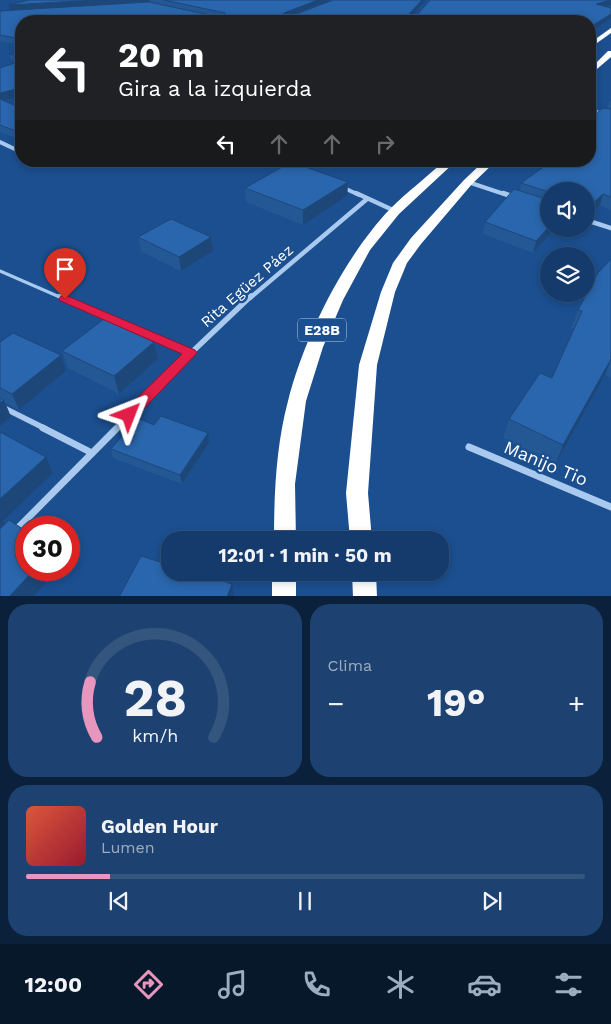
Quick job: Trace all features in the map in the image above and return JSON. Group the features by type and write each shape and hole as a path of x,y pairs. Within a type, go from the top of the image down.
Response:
{"highway":[{"path":"596,41 611,30"},
{"path":"596,68 611,54"},
{"name":"E28B","path":"285,531 285,484 297,401 315,347 335,300 364,249 395,211 444,167"},
{"path":"360,531 357,493 368,365 388,292 400,263 416,240 468,182 485,167"},
{"path":"284,581 284,596"},
{"path":"364,581 365,596"}],"street":[{"path":"596,112 611,116"},
{"path":"0,142 15,149"},
{"path":"468,182 522,199"},
{"path":"339,186 395,211"},
{"name":"Rita Egüez Páez","path":"13,533 191,353 255,293 367,199"},
{"path":"595,223 611,228"},
{"path":"0,406 92,453"},
{"name":"Manijo Tio","path":"469,447 611,507"}],"lane":[{"path":"0,271 191,353"}],"building":[{"path":"29,0 96,0 9,5"},
{"path":"164,0 318,0 283,15 227,15"},
{"path":"333,0 422,0 410,15 294,15"},
{"path":"430,0 611,0 596,4 611,8 611,14 596,23 596,15 417,15"},
{"path":"149,2 210,15 15,15 15,38 0,35 0,11"},
{"path":"15,63 15,89 0,93 0,68"},
{"path":"0,99 15,105 15,131 0,125"},
{"path":"603,108 611,109 611,197 603,194 595,201 595,182 540,182 540,189 521,183 544,167 596,167 596,113"},
{"path":"282,167 305,167 348,182 303,210 245,188"},
{"path":"514,189 540,197 540,237 536,241 485,222"},
{"path":"171,219 211,237 179,257 138,237"},
{"path":"611,259 611,359 563,445 509,419 540,373 552,378 582,311 578,310 582,302 595,302 595,279"},
{"path":"104,319 154,342 114,376 62,351"},
{"path":"13,333 61,355 12,394 0,388 0,342"},
{"path":"161,416 208,433 180,475 111,449 137,418 154,425"},
{"path":"0,432 46,457 0,499"},
{"path":"9,520 15,524 15,581 24,581 10,596 0,596 0,529"},
{"path":"141,556 161,562 161,581 222,581 232,584 227,596 120,596"}],"route":[{"path":"65,299 191,353 129,415"}]}
